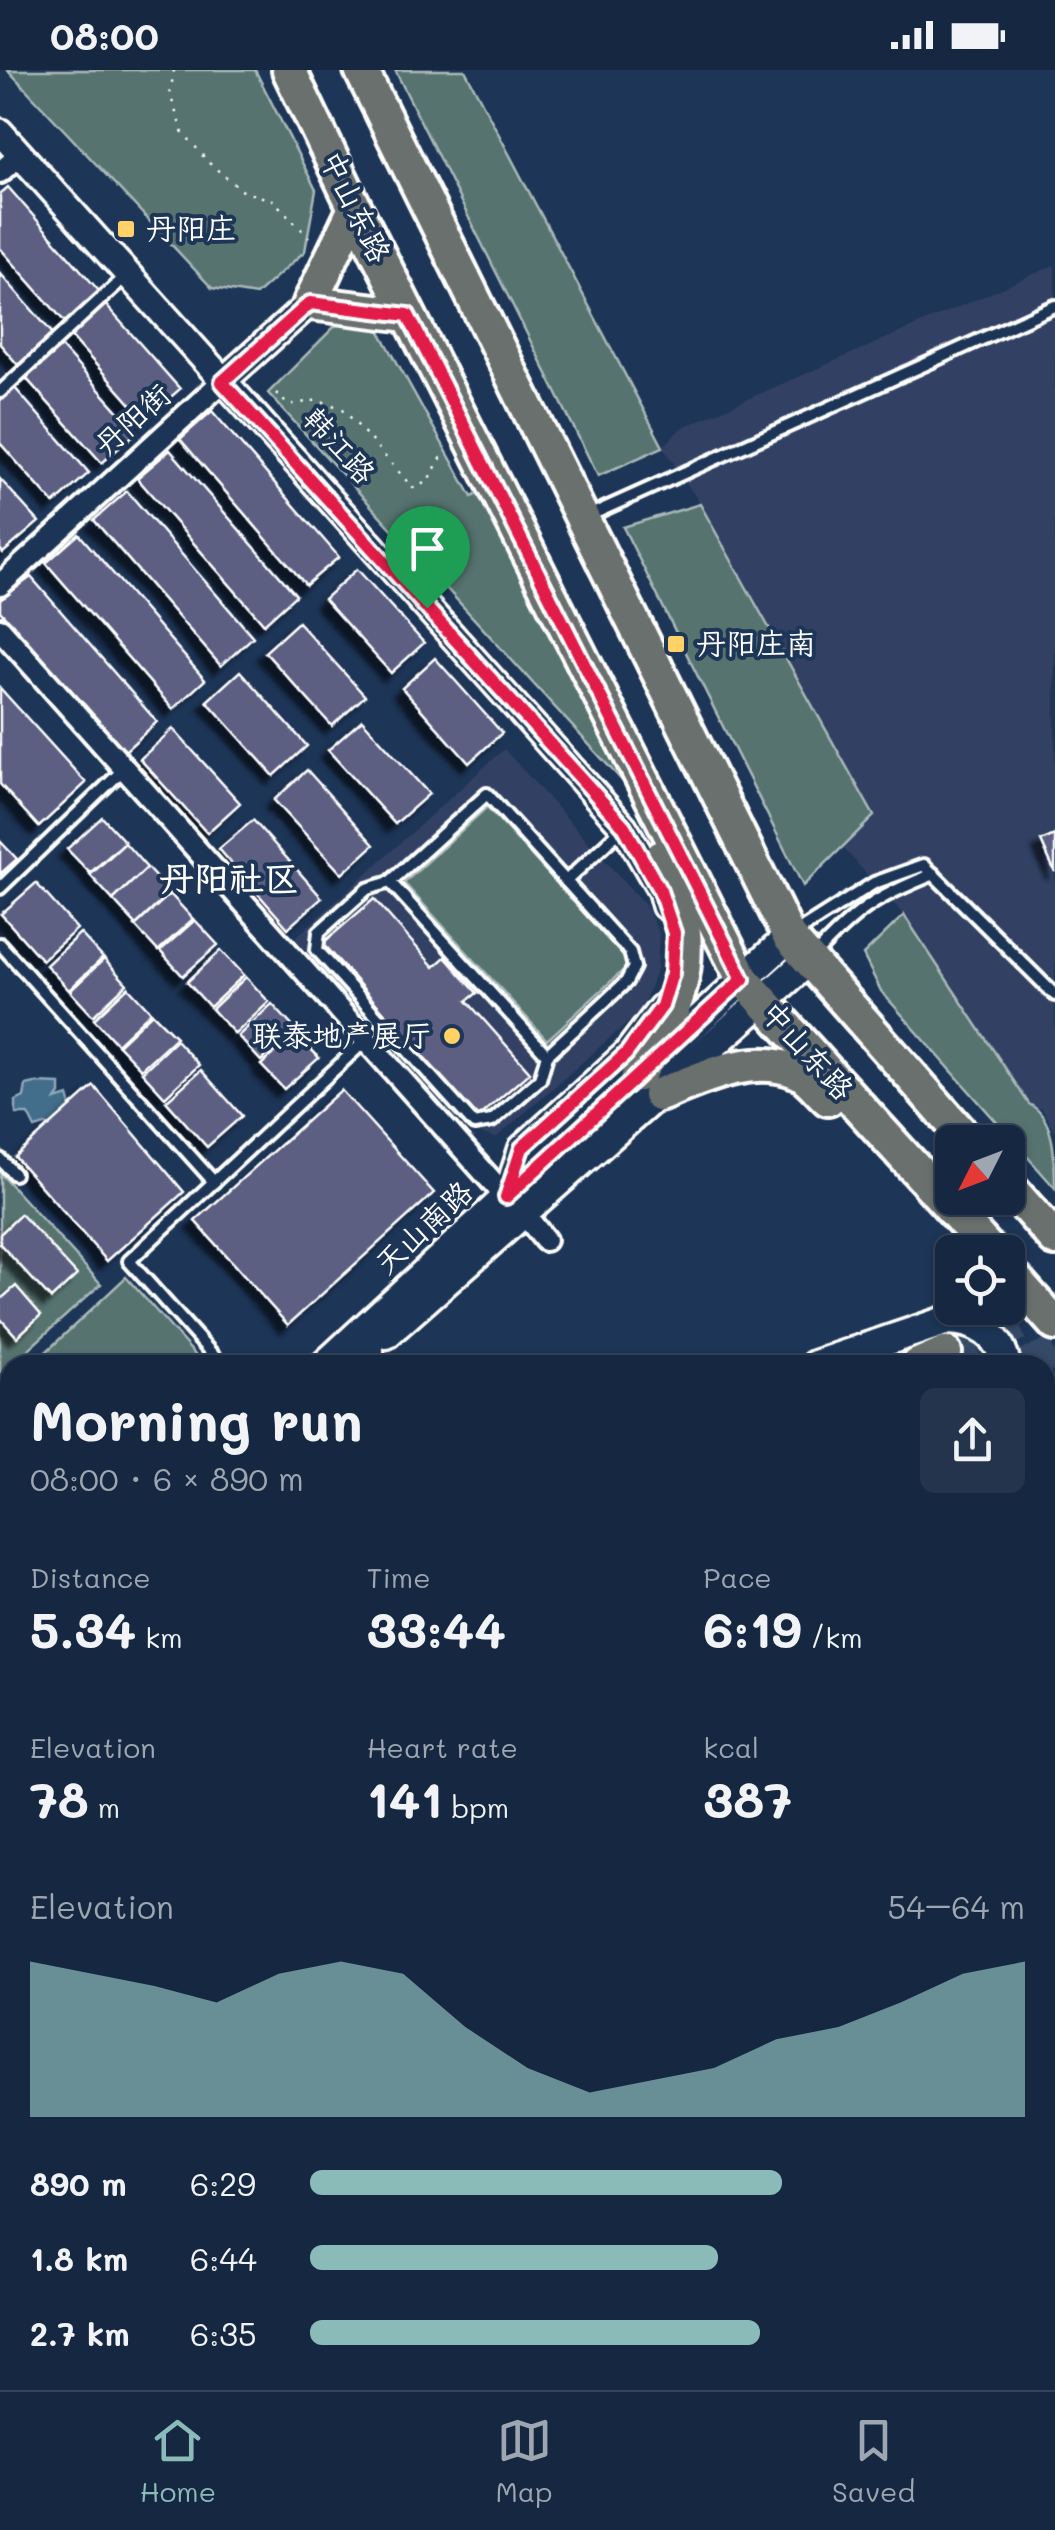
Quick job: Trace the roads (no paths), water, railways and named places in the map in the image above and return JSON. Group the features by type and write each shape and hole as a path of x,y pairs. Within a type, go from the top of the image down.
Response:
{"main road":[{"name":"中山东路","path":"289,70 408,315 753,990 974,1235"},
{"name":"中山东路","path":"361,70 799,949 954,1125"},
{"path":"355,208 310,303 408,315"},
{"path":"641,772 641,813 673,881 684,918 686,952 674,1010 649,1085 759,1064 800,1073 841,1112 874,1125"},
{"name":"天山南路","path":"337,1355 514,1204 799,949"},
{"name":"天山南路","path":"364,1355 514,1204"},
{"path":"1025,1205 1055,1239"},
{"path":"1025,1290 1055,1324"},
{"path":"845,1355 948,1320 971,1321 988,1332 1004,1355"}],"street":[{"name":"韩江路","path":"0,113 227,378 624,826"},
{"name":"韩江路","path":"0,132 10,163 128,274 227,378 608,796 624,826"},
{"name":"丹阳街","path":"0,585 310,303"},
{"path":"0,629 546,1240"},
{"path":"514,1204 522,1148 626,1054 662,1006 672,973 674,933 660,891 624,826"}],"lane":[{"path":"0,392 128,274"},
{"path":"582,518 1055,306"},
{"path":"0,888 124,769"},
{"path":"486,794 566,880 630,952 634,967 626,982 546,1055 540,1079 492,1121 474,1124 317,950 318,932 367,889 390,882 486,794"},
{"path":"566,880 624,826"},
{"path":"799,949 874,883 924,864 1055,995"},
{"path":"799,949 884,894 934,874"},
{"path":"390,882 546,1055"},
{"path":"0,944 214,1182"},
{"path":"213,1355 128,1261 366,1040"},
{"path":"0,1159 14,1174"}],"tunnel":[{"path":"945,1353 1055,1311"},
{"path":"1050,1355 1055,1353"}],"place":[{"name":"丹阳庄","path":"126,229"},
{"name":"丹阳庄南","path":"676,644"},
{"name":"联泰地产展厅","path":"452,1036"}],"district":[{"name":"丹阳社区","path":"229,879"}]}
